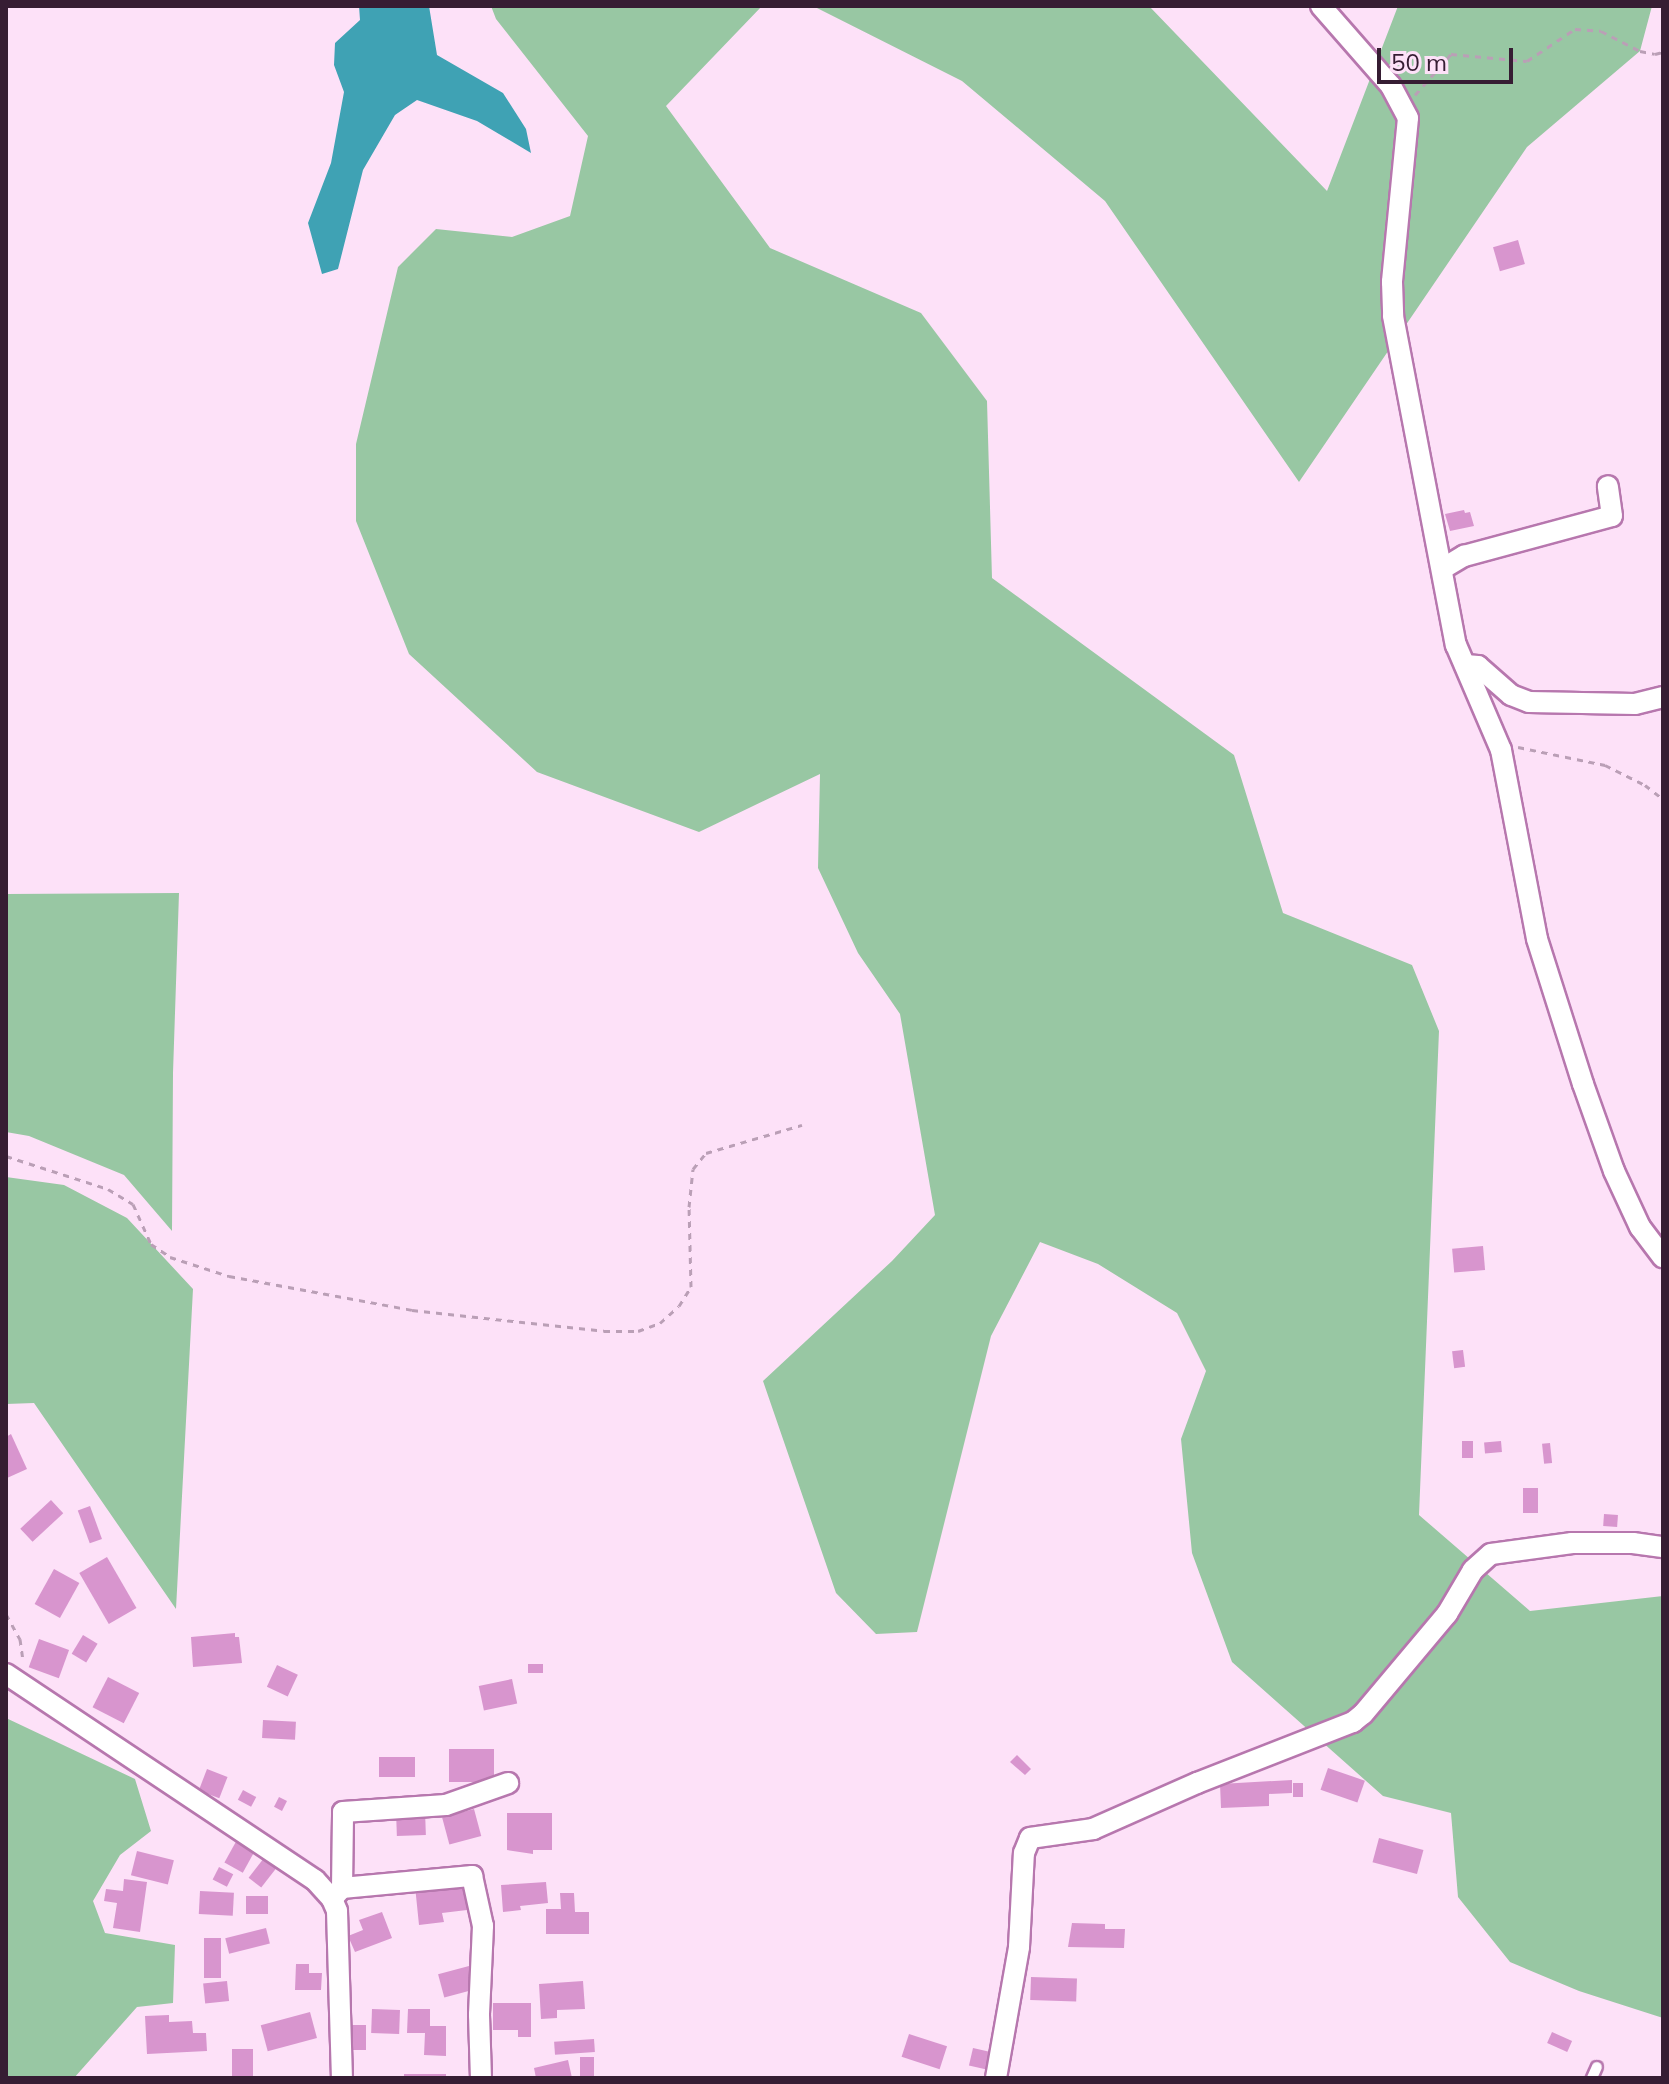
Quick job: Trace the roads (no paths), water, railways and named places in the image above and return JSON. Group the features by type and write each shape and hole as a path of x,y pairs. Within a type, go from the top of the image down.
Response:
{"street":[{"path":"1321,6 1404,105 1408,118 1392,282 1393,316 1456,645 1501,750 1537,939 1583,1084 1614,1171 1640,1227 1663,1257"},
{"path":"1442,569 1464,556 1612,516 1608,486"},
{"path":"1465,665 1478,666 1511,695 1529,702 1635,704 1663,697"},
{"path":"996,2078 1019,1947 1024,1853 1030,1838 1093,1829 1197,1783 1353,1722 1447,1614 1473,1570 1491,1554 1572,1543 1633,1543 1663,1547"},
{"path":"6,1674 337,1894 472,1876 483,1926 479,2015 481,2078"},
{"path":"342,2078 337,1894 343,1812 446,1805 508,1783"}],"lane":[{"path":"1592,2078 1597,2067"}],"water":[{"path":"359,6 429,6 437,55 503,93 526,129 531,153 477,121 417,100 395,115 363,170 338,269 322,274 308,223 331,163 344,92 334,65 335,43 360,20"}]}
